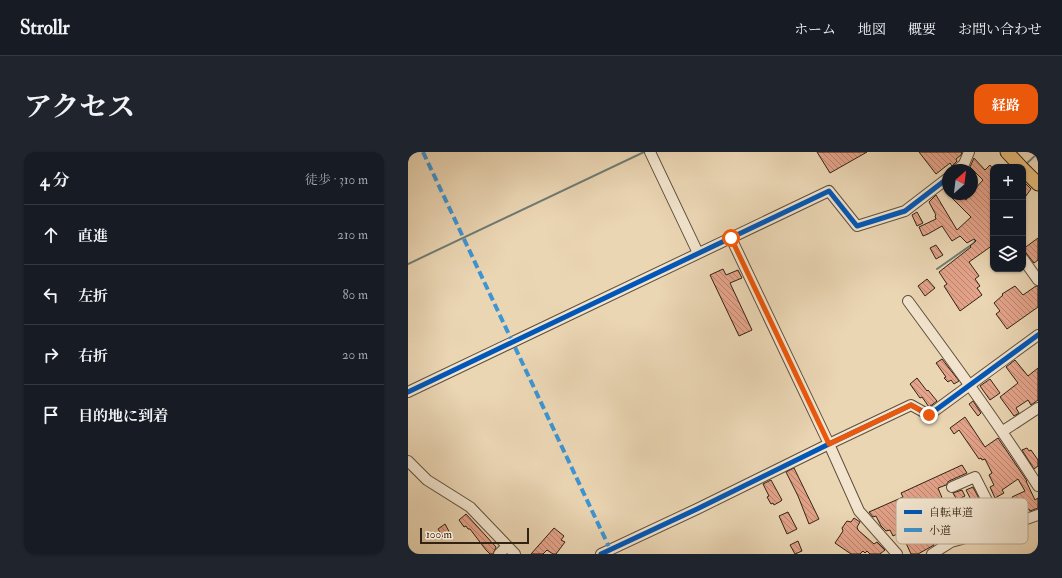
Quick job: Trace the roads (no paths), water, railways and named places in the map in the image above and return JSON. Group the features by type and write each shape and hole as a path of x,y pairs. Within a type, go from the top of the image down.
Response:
{"main road":[{"path":"1007,152 1019,164"},
{"path":"1026,171 1038,184"}],"street":[{"path":"650,152 698,252"},
{"path":"964,164 969,152"},
{"path":"408,392 698,252 731,238 829,191 857,226 904,211 942,182"},
{"path":"731,238 829,444 859,511 897,554"},
{"path":"1026,264 1038,280"},
{"path":"908,301 971,385 1038,486"},
{"path":"608,552 911,405 929,415 1038,335"},
{"path":"1003,432 1038,408"},
{"path":"408,461 427,480 470,507 515,554"},
{"path":"952,487 975,477 986,498"},
{"path":"1028,519 1038,515"},
{"path":"932,554 948,544"},
{"path":"498,554 507,546"}],"waterway":[{"path":"408,264 644,152"},
{"path":"1026,164 1038,153"},
{"path":"937,269 974,243 976,238"}]}
